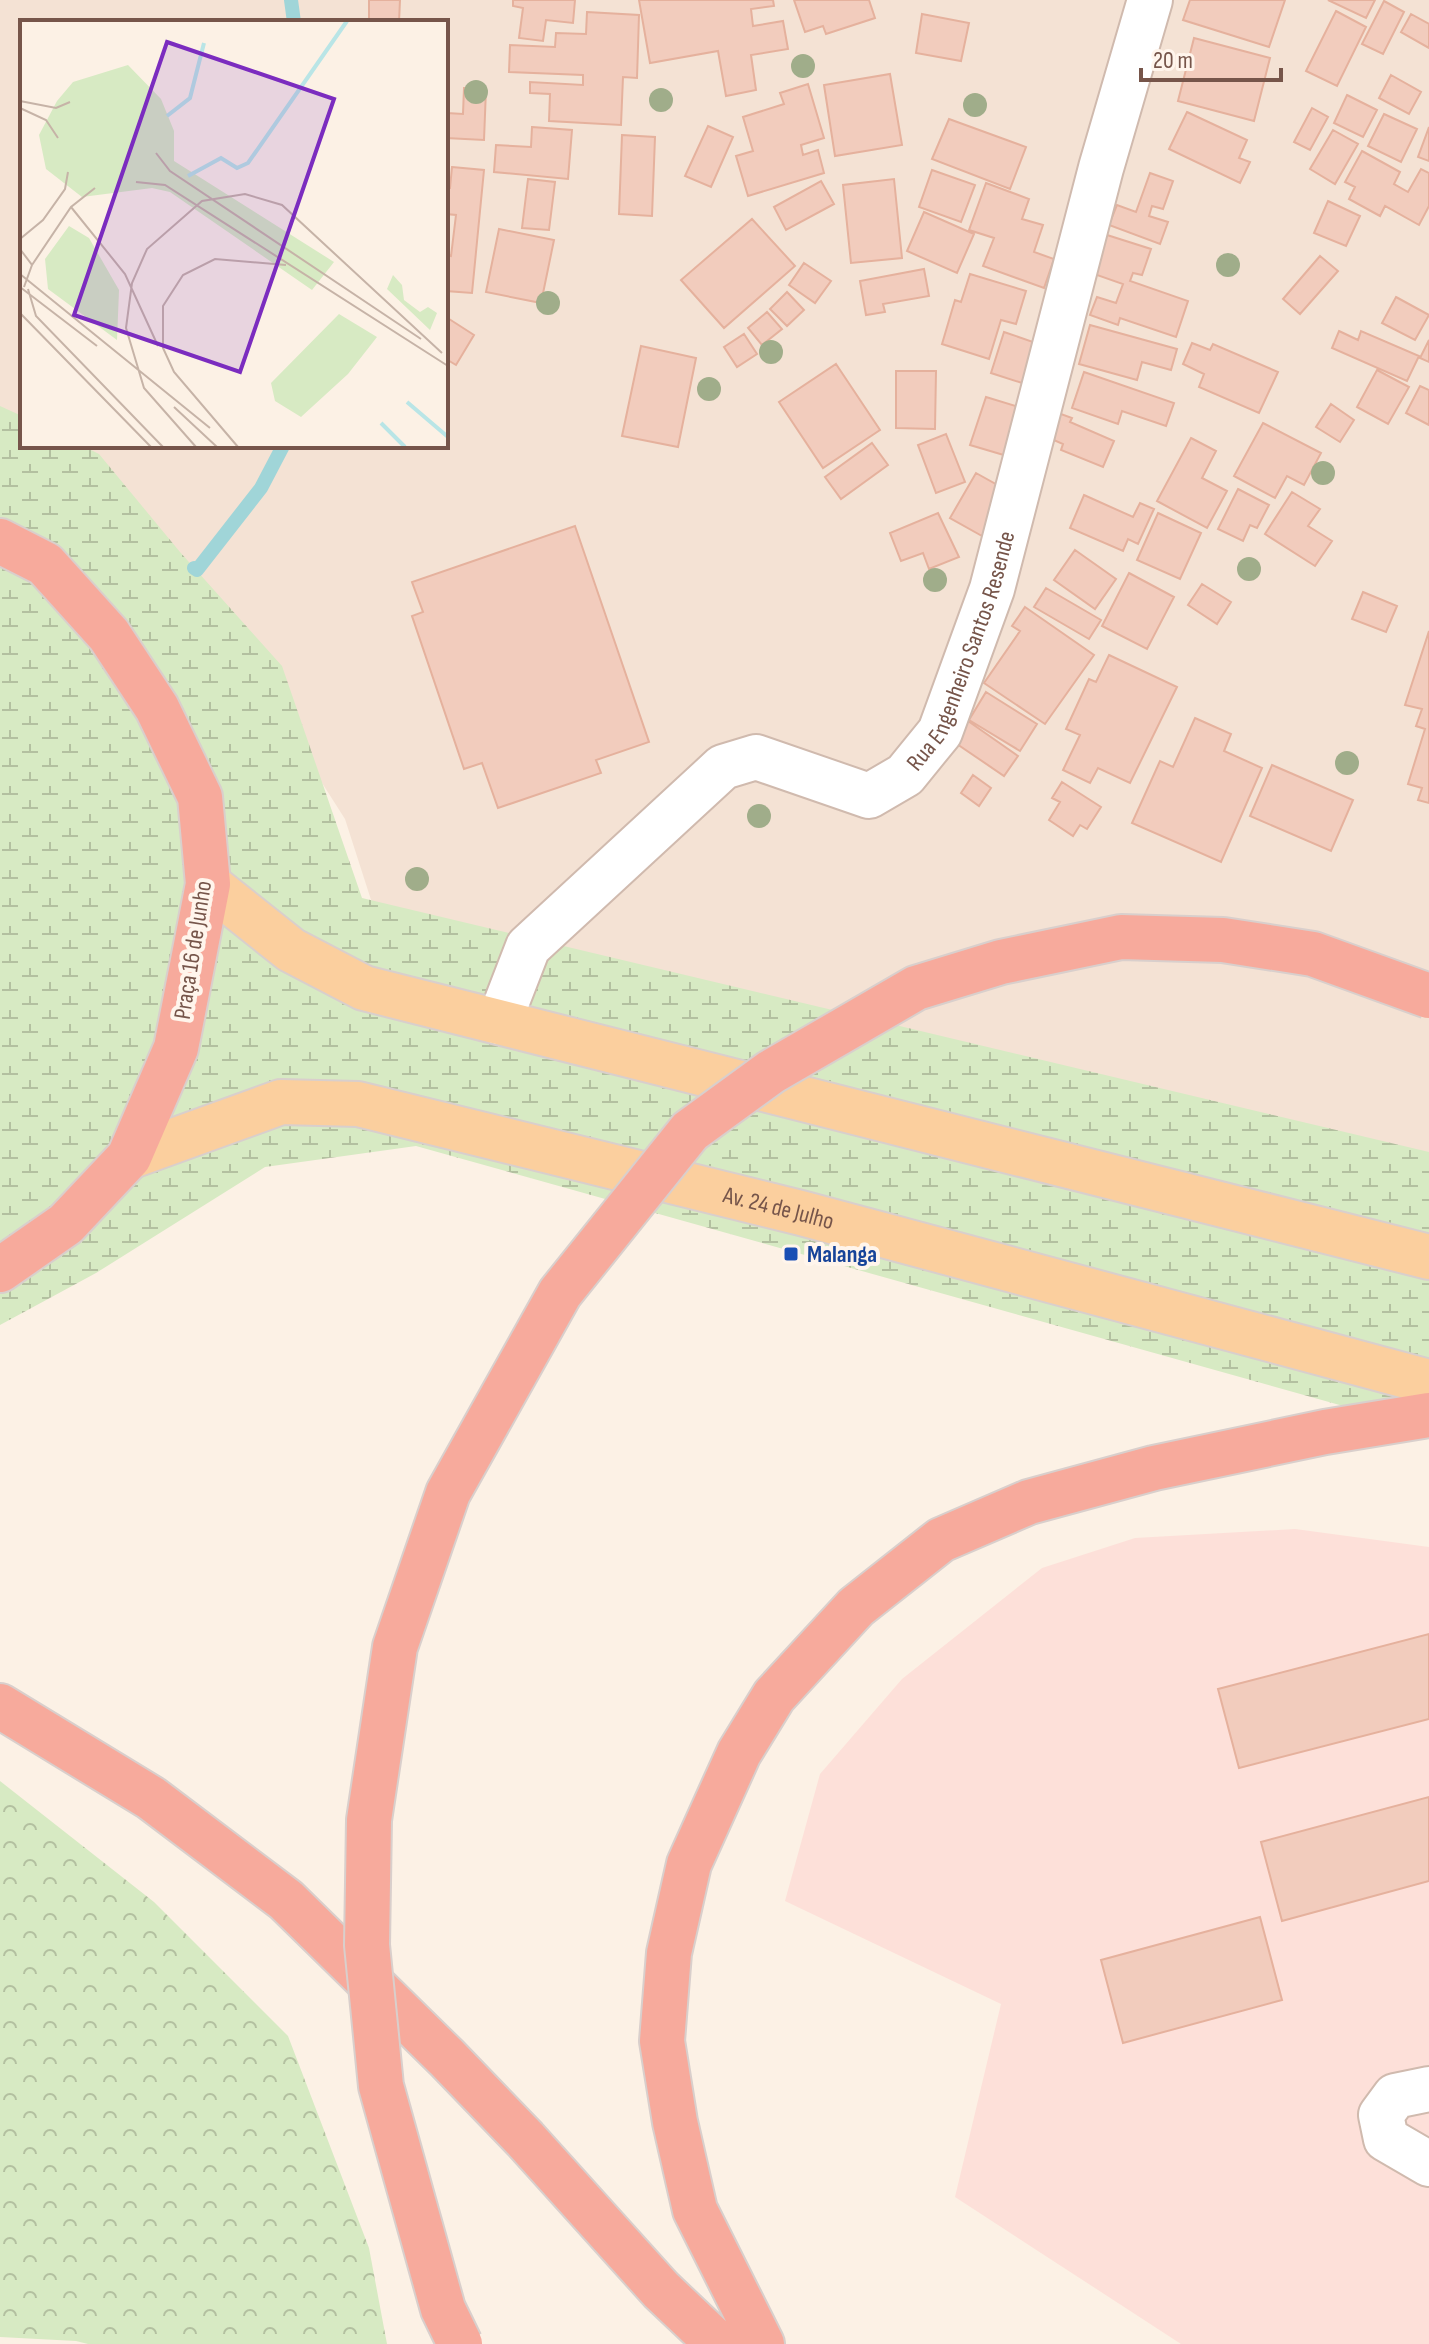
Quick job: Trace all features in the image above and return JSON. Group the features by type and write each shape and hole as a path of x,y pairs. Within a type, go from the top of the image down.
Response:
{"highway":[{"name":"Praça 16 de Junho","path":"0,541 45,564 109,635 157,708 200,797 208,884 176,1048 129,1157 66,1224 0,1270"},
{"path":"460,2344 443,2309 381,2086 367,1945 369,1820 395,1647 448,1493 560,1293 690,1131 771,1072 916,988 1001,962 1121,937 1223,940 1313,954 1429,996"},
{"path":"762,2344 695,2210 675,2122 662,2041 669,1953 689,1864 739,1753 774,1696 856,1607 941,1540 1029,1502 1154,1468 1325,1432 1429,1415"},
{"path":"0,1706 151,1798 286,1900 457,2068 661,2290 718,2344"}],"main road":[{"path":"208,884 291,950 364,988 1429,1257"},
{"name":"Av. 24 de Julho","path":"129,1157 281,1102 358,1104 801,1213 1429,1382"}],"lane":[{"name":"Rua Engenheiro Santos Resende","path":"499,1022 528,947 723,767 756,757 869,796 905,775 940,732 992,589 1101,168 1150,0"},
{"path":"1429,2089 1395,2096 1381,2115 1386,2139 1429,2164"}],"shaded area":[{"path":"0,0 1429,0 1429,1360 400,990 345,819 236,648 0,476"},
{"path":"1295,1529 1429,1547 1429,2344 1181,2344 955,2197 1001,2004 785,1901 820,1774 902,1679 1042,1568 1135,1538"}],"green space":[{"path":"0,406 20,415 20,448 87,448 99,454 180,552 282,666 362,898 1429,1152 1429,1430 416,1146 265,1167 96,1273 0,1325"},
{"path":"0,1781 154,1902 288,2036 369,2248 387,2344 88,2344 0,2337"}],"building":[{"path":"369,0 400,0 399,20 369,20"},
{"path":"513,0 575,0 573,23 546,20 543,41 519,38 523,8 513,6"},
{"path":"639,0 773,0 774,6 751,9 753,26 783,21 788,49 751,55 756,90 726,96 718,51 650,63"},
{"path":"794,0 869,0 875,18 826,34 823,26 805,32"},
{"path":"1190,0 1285,0 1269,47 1183,20"},
{"path":"1328,0 1375,0 1366,18"},
{"path":"1384,1 1404,12 1383,54 1362,44"},
{"path":"1336,11 1366,27 1337,86 1306,71"},
{"path":"587,12 639,15 637,78 623,77 621,125 549,121 550,94 530,93 530,82 583,85 583,75 509,72 510,45 555,47 556,33 586,34"},
{"path":"922,14 969,23 961,61 916,53"},
{"path":"1411,14 1429,24 1429,48 1401,32"},
{"path":"1194,38 1270,58 1254,121 1178,101"},
{"path":"890,74 902,145 835,156 824,85"},
{"path":"1391,75 1421,92 1409,114 1379,98"},
{"path":"808,84 824,138 801,145 803,155 818,150 824,173 748,196 736,156 753,151 743,117 784,104 780,93"},
{"path":"464,88 486,89 484,140 448,138 448,113 463,114"},
{"path":"1347,95 1377,110 1363,137 1334,123"},
{"path":"1312,108 1328,117 1310,150 1294,142"},
{"path":"1187,112 1247,140 1239,158 1250,162 1240,183 1169,149"},
{"path":"1384,114 1417,129 1401,162 1368,146"},
{"path":"949,119 1026,147 1010,189 932,159"},
{"path":"708,126 733,137 711,187 685,176"},
{"path":"532,127 572,130 568,179 494,172 496,145 531,147"},
{"path":"1429,127 1429,161 1418,157"},
{"path":"1333,130 1358,144 1335,184 1310,169"},
{"path":"622,135 655,137 652,216 619,214"},
{"path":"1362,151 1400,172 1394,184 1408,192 1421,169 1429,173 1429,206 1419,225 1385,206 1380,216 1349,199 1355,187 1345,182"},
{"path":"452,167 484,170 472,293 448,291 448,255 451,256 456,215 448,214"},
{"path":"932,170 975,185 961,222 919,207"},
{"path":"1150,173 1173,181 1163,209 1152,206 1149,216 1168,222 1160,244 1109,225 1117,205 1136,212"},
{"path":"528,179 555,182 549,230 522,228"},
{"path":"894,179 902,258 851,263 843,185"},
{"path":"821,181 834,204 786,230 774,207"},
{"path":"986,183 1029,199 1022,219 1043,225 1034,252 1054,259 1044,288 983,266 994,238 969,230"},
{"path":"1328,201 1360,216 1346,246 1314,233"},
{"path":"924,212 974,234 957,273 907,251"},
{"path":"752,219 795,266 724,328 681,280"},
{"path":"499,229 554,240 541,303 486,292"},
{"path":"1107,235 1151,249 1142,275 1133,273 1130,281 1188,301 1176,337 1120,318 1118,325 1090,315 1097,297 1116,303 1123,284 1094,274"},
{"path":"1320,256 1338,271 1300,314 1283,299"},
{"path":"804,263 831,281 815,303 789,285"},
{"path":"924,269 929,296 883,304 885,312 866,315 860,281"},
{"path":"970,274 1026,291 1016,324 1001,320 989,359 942,344 955,300 961,302"},
{"path":"787,292 804,310 787,326 770,309"},
{"path":"1396,297 1429,315 1415,340 1382,323"},
{"path":"767,312 782,329 762,345 748,328"},
{"path":"448,318 474,335 456,365 448,360"},
{"path":"1090,325 1177,349 1171,370 1142,362 1137,380 1079,364"},
{"path":"1339,331 1358,340 1361,331 1419,356 1407,381 1332,348"},
{"path":"1004,332 1036,343 1022,383 991,373"},
{"path":"744,334 757,354 737,367 724,347"},
{"path":"1429,340 1429,362 1420,358"},
{"path":"1192,343 1210,350 1213,344 1278,372 1259,413 1199,387 1204,374 1183,364"},
{"path":"641,346 696,358 678,447 622,436"},
{"path":"836,364 880,430 823,468 779,402"},
{"path":"1377,370 1409,387 1388,424 1357,407"},
{"path":"896,371 936,371 935,429 896,428"},
{"path":"1084,372 1174,403 1166,426 1122,411 1118,424 1072,408"},
{"path":"1420,386 1429,390 1429,425 1406,413"},
{"path":"986,397 1022,408 1007,456 970,445"},
{"path":"1331,404 1354,420 1340,442 1316,427"},
{"path":"1050,410 1114,441 1103,467 1061,450 1063,444 1040,434"},
{"path":"1263,423 1321,453 1304,485 1287,476 1275,498 1234,476"},
{"path":"946,434 965,482 936,493 918,445"},
{"path":"1191,438 1216,451 1202,478 1227,491 1207,528 1157,501"},
{"path":"872,443 888,465 841,499 825,477"},
{"path":"976,473 1008,491 982,536 950,518"},
{"path":"1238,489 1269,505 1257,528 1250,525 1243,541 1218,529"},
{"path":"1292,492 1320,509 1308,526 1332,541 1315,566 1265,534"},
{"path":"1084,495 1133,517 1140,503 1154,509 1138,544 1128,539 1123,551 1070,528"},
{"path":"938,513 959,557 929,569 923,553 901,561 890,533"},
{"path":"1158,513 1201,533 1180,579 1137,560"},
{"path":"575,526 649,742 596,760 601,773 498,808 482,763 464,769 412,616 423,612 412,582"},
{"path":"1075,550 1116,579 1095,609 1054,580"},
{"path":"1129,573 1174,597 1147,649 1102,626"},
{"path":"1202,584 1231,602 1217,624 1188,605"},
{"path":"1046,588 1101,620 1089,639 1034,607"},
{"path":"1363,592 1397,606 1386,632 1352,619"},
{"path":"1025,607 1094,655 1045,724 984,683 1020,631 1012,626"},
{"path":"1429,631 1429,803 1418,800 1422,788 1408,784 1425,729 1416,726 1422,709 1405,705"},
{"path":"1109,655 1177,687 1130,783 1098,768 1090,783 1063,770 1080,735 1066,729 1089,679 1096,682"},
{"path":"986,692 1037,724 1020,751 969,720"},
{"path":"1195,718 1231,734 1224,751 1262,768 1221,862 1132,823 1160,761 1173,767"},
{"path":"968,721 1018,756 1004,776 954,742"},
{"path":"1272,765 1353,800 1331,851 1250,816"},
{"path":"973,775 991,788 979,806 961,793"},
{"path":"1062,782 1101,807 1087,829 1080,825 1073,836 1049,820 1060,802 1052,798"},
{"path":"1429,1634 1429,1719 1239,1768 1218,1689"},
{"path":"1429,1797 1429,1881 1282,1921 1261,1842"},
{"path":"1260,1917 1282,2000 1123,2043 1101,1960"}],"waterway":[{"path":"291,0 294,20"},
{"path":"194,568 197,570 261,488 282,448"}],"place":[{"name":"Malanga","path":"791,1254"}]}
